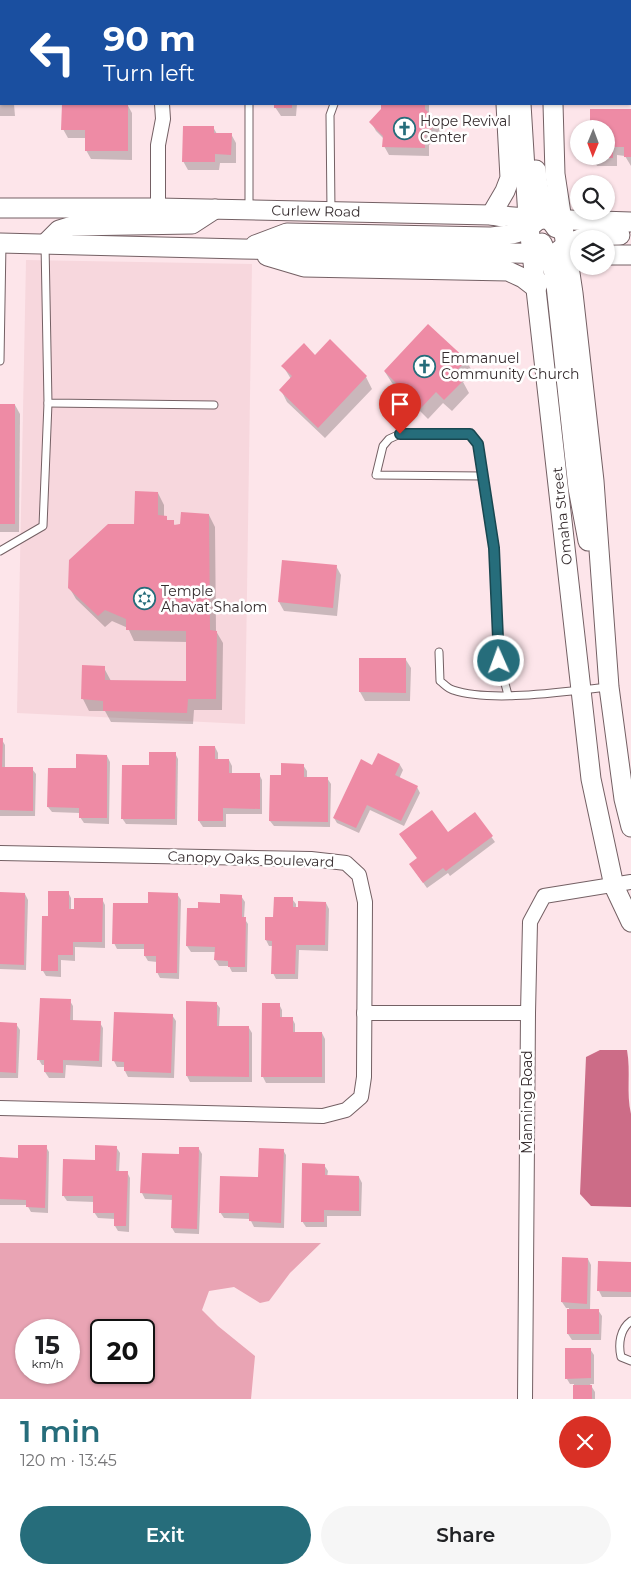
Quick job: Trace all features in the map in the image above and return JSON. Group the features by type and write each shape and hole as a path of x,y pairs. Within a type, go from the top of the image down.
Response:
{"main road":[{"path":"491,215 510,178 506,105"},
{"name":"Omaha Street","path":"521,105 554,238 594,482 609,687 624,800 631,827"},
{"path":"533,105 537,176 541,200 554,238"},
{"name":"Omaha Street","path":"553,105 556,174 554,238 536,288 591,778 623,884 631,922"},
{"name":"Curlew Road","path":"0,208 158,208 491,215 554,238"},
{"path":"45,244 59,230 72,226 192,224 215,209"},
{"name":"Curlew Road","path":"1,243 242,249 554,238 631,222"},
{"path":"242,249 287,233 490,237 515,234 554,238 631,235"},
{"path":"242,249 304,267 508,271 523,278 536,288"},
{"path":"615,255 631,255"}],"street":[{"path":"158,208 158,144 163,119 162,105"},
{"name":"Canopy Oaks Boulevard","path":"0,852 311,858 346,863 359,874 365,902 364,1077 361,1098 346,1110 323,1116 0,1108"},
{"name":"Manning Road","path":"525,1399 530,922 544,896 623,884"},
{"path":"364,1013 528,1013"}],"lane":[{"path":"249,105 249,210"},
{"path":"331,211 330,115 334,105"},
{"path":"0,361 1,243"},
{"path":"0,551 43,526 48,403 45,244"},
{"path":"48,403 214,405"},
{"path":"483,476 376,475 383,446 389,439 400,434 470,434 478,444 483,476 494,548 499,661 508,695"},
{"path":"439,652 440,681 452,690 482,695 508,695 609,687"},
{"path":"631,1321 621,1332 619,1349 621,1357 631,1361"}],"shaded area":[{"path":"26,260 252,264 245,724 17,713"},
{"path":"600,1050 627,1050 631,1114 631,1207 591,1206 580,1194 586,1057"},
{"path":"0,1243 321,1243 290,1273 269,1301 260,1303 234,1287 209,1291 202,1310 218,1326 255,1356 251,1399 0,1399"}],"building":[{"path":"62,105 128,105 128,151 85,151 85,130 61,130"},
{"path":"274,105 292,105 292,108 274,108"},
{"name":"Hope Revival Center","path":"381,105 425,105 425,109 438,122 425,136 425,148 382,147 383,136 369,122 381,109"},
{"path":"590,109 631,109 631,157 624,157 624,147 615,147 615,120 590,120"},
{"path":"183,126 214,126 214,133 232,133 231,155 215,154 215,162 182,162"},
{"name":"Emmanuel Community Church","path":"428,324 467,360 455,372 464,380 444,400 436,392 421,408 384,371"},
{"path":"330,339 367,376 318,428 279,390 292,376 281,366 304,343 315,355"},
{"path":"0,404 15,404 15,524 0,524"},
{"name":"Temple Ahavat Shalom","path":"135,491 158,492 158,515 167,516 167,520 174,520 174,525 180,524 181,512 209,514 210,630 217,631 216,699 188,699 187,713 103,711 103,701 81,699 82,665 105,666 105,680 186,681 186,631 126,630 126,619 105,610 98,616 68,588 69,560 108,524 134,524"},
{"path":"282,560 337,565 333,608 278,602"},
{"path":"359,658 406,658 406,693 359,692"},
{"path":"0,738 3,738 2,767 33,767 33,811 0,810"},
{"path":"199,746 215,746 215,759 229,759 229,773 260,773 260,809 223,808 223,821 198,821"},
{"path":"149,752 176,752 175,819 121,819 122,765 149,765"},
{"path":"378,753 400,764 395,775 418,786 401,821 367,805 356,828 333,818 361,759 372,765"},
{"path":"76,754 107,755 107,818 79,818 79,808 47,807 48,768 76,768"},
{"path":"281,763 304,764 304,777 328,777 328,822 269,821 270,775 281,775"},
{"path":"432,810 448,832 475,812 493,836 446,871 443,868 423,883 409,864 417,858 399,834"},
{"path":"48,891 69,891 69,909 74,909 74,898 103,898 102,942 73,942 73,955 58,955 58,971 41,971 42,916 48,916"},
{"path":"0,892 25,893 24,965 0,964"},
{"path":"148,892 178,893 177,973 156,973 156,956 144,956 144,944 112,944 113,903 148,903"},
{"path":"220,894 242,895 242,917 246,917 245,967 228,967 228,961 214,960 215,947 186,946 187,908 198,908 198,902 220,903"},
{"path":"274,897 293,897 293,907 298,907 298,901 326,902 325,945 296,945 295,974 271,974 272,941 265,940 265,917 273,917"},
{"path":"40,998 71,999 70,1020 101,1021 99,1061 63,1060 63,1073 44,1072 44,1060 37,1060"},
{"path":"186,1001 217,1002 217,1026 249,1026 249,1077 186,1076"},
{"path":"262,1003 280,1003 280,1017 293,1017 293,1032 322,1032 322,1077 261,1077"},
{"path":"114,1012 173,1014 171,1073 124,1071 124,1062 112,1061"},
{"path":"0,1022 17,1023 16,1073 0,1072"},
{"path":"18,1145 47,1145 45,1208 26,1207 26,1200 0,1199 0,1157 18,1158"},
{"path":"95,1145 117,1146 116,1171 128,1171 126,1226 114,1226 114,1213 93,1213 93,1196 62,1196 63,1159 95,1160"},
{"path":"179,1147 199,1147 197,1229 171,1228 172,1195 140,1193 142,1153 179,1154"},
{"path":"259,1148 284,1149 281,1223 249,1221 249,1213 219,1213 220,1176 258,1177"},
{"path":"302,1163 325,1164 325,1175 359,1176 359,1211 324,1210 324,1222 301,1222"},
{"path":"562,1257 588,1258 587,1304 561,1302"},
{"path":"598,1261 631,1262 631,1292 597,1291"},
{"path":"567,1309 599,1309 599,1334 567,1334"},
{"path":"565,1348 591,1348 591,1378 565,1379"},
{"path":"573,1385 592,1385 592,1399 573,1399"}],"place":[{"name":"Hope Revival Center","path":"404,129"},
{"name":"Emmanuel Community Church","path":"425,366"},
{"name":"Temple Ahavat Shalom","path":"145,599"}],"route":[{"path":"400,434 470,434 478,444 494,548 499,661"}]}
